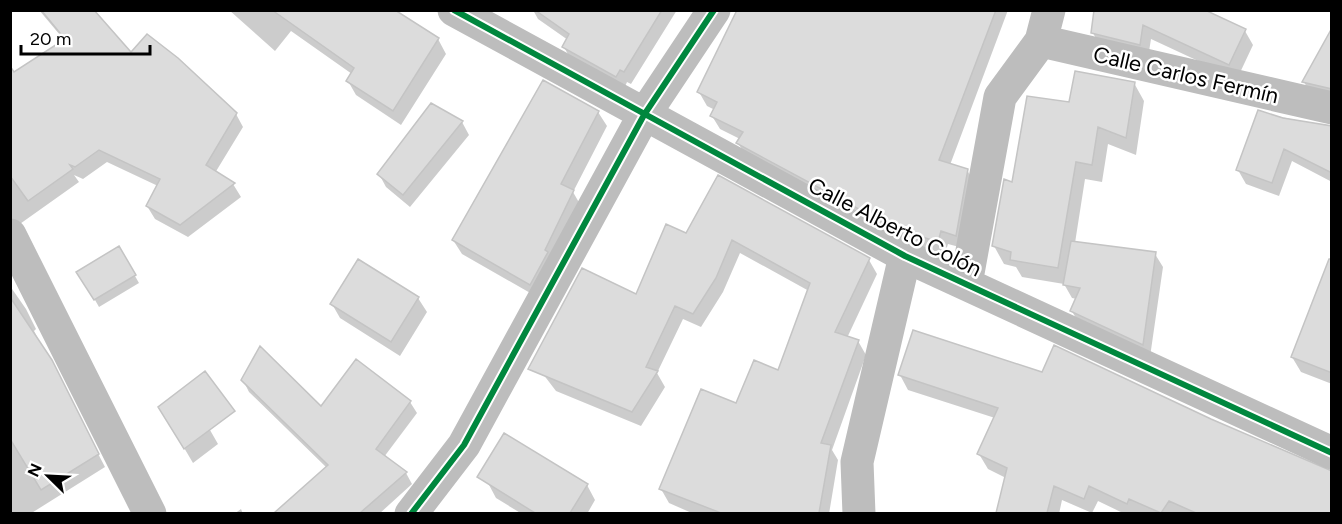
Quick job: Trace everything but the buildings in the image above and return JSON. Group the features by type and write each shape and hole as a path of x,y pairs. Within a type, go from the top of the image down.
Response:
{"street":[{"name":"Calle Alberto Colón","path":"454,10 905,256 1332,453"},
{"path":"411,513 464,445 644,115 714,10"},
{"path":"966,284 1000,97 1045,26"},
{"name":"Calle Carlos Fermín","path":"1045,26 1332,108"},
{"path":"10,235 150,513"},
{"path":"860,513 856,462 905,256"}],"cycle path":[{"path":"454,10 905,256 1332,453"},
{"path":"411,514 464,445 644,115 714,10"}]}
